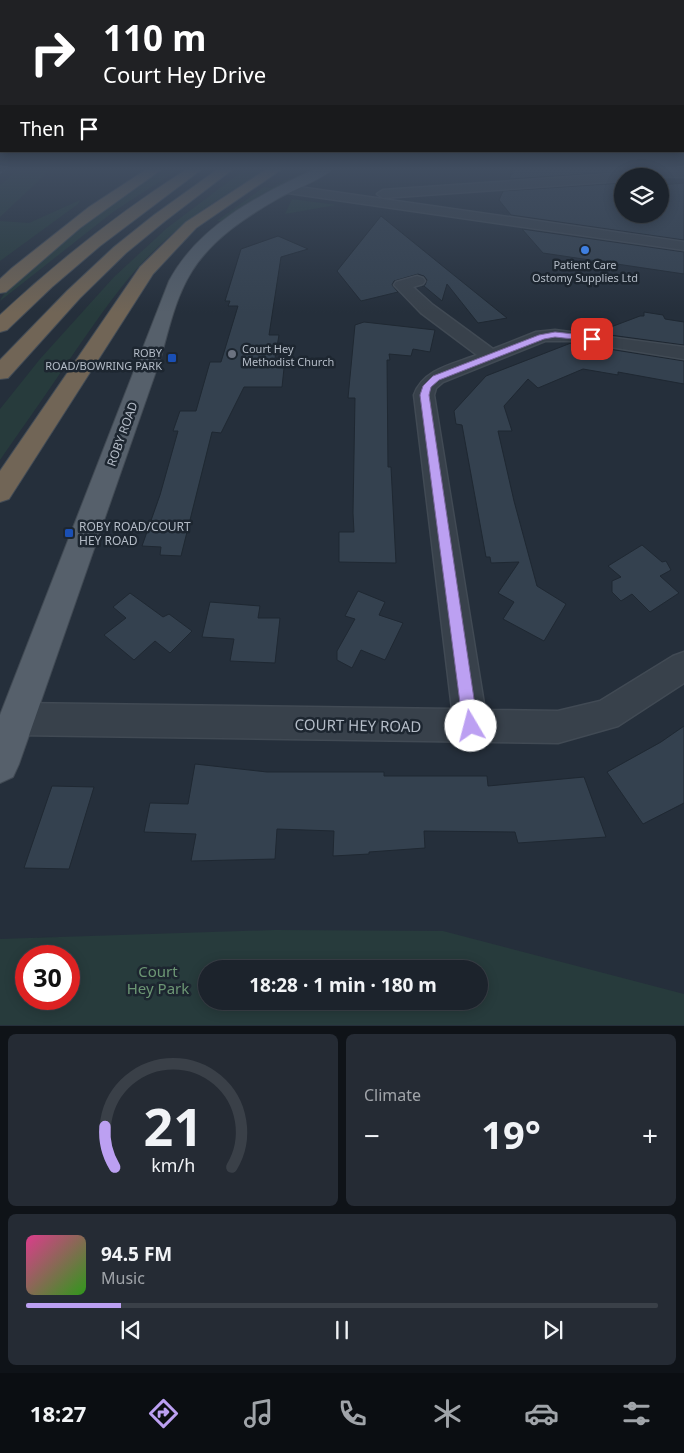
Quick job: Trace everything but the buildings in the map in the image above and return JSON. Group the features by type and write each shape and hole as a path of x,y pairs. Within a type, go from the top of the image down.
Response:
{"highway":[{"path":"0,288 52,241 84,217"},
{"path":"0,326 84,249 127,217"},
{"path":"0,373 56,312 121,249 161,217"},
{"path":"0,492 146,271 191,225 203,217"}],"main road":[{"name":"ROBY ROAD","path":"0,764 174,290 184,270 208,242 240,217"}],"street":[{"path":"479,217 684,246"},
{"path":"417,281 402,285 427,309 492,357"},
{"path":"471,726 424,395 427,386 436,378 542,336 573,336 684,353"},
{"name":"COURT HEY ROAD","path":"17,719 558,727 606,715 684,666"}],"green space":[{"path":"43,217 60,217 0,261 0,221 29,223"},
{"path":"94,217 107,217 0,301 10,288"},
{"path":"182,217 194,217 162,243 116,294 0,460 0,409 40,359 114,277"},
{"path":"223,217 228,217 222,221 217,221"},
{"name":"Court Hey Park","path":"275,930 443,931 684,994 684,1025 0,1025 0,939"}],"place":[{"name":"Patient Care Ostomy Supplies Ltd","path":"585,250"},
{"name":"Court Hey Methodist Church","path":"232,354"},
{"name":"ROBY ROAD/BOWRING PARK","path":"172,358"},
{"name":"ROBY ROAD/COURT HEY ROAD","path":"69,533"}],"route":[{"path":"471,726 424,395 427,386 436,378 542,336 573,336 592,339"}]}
